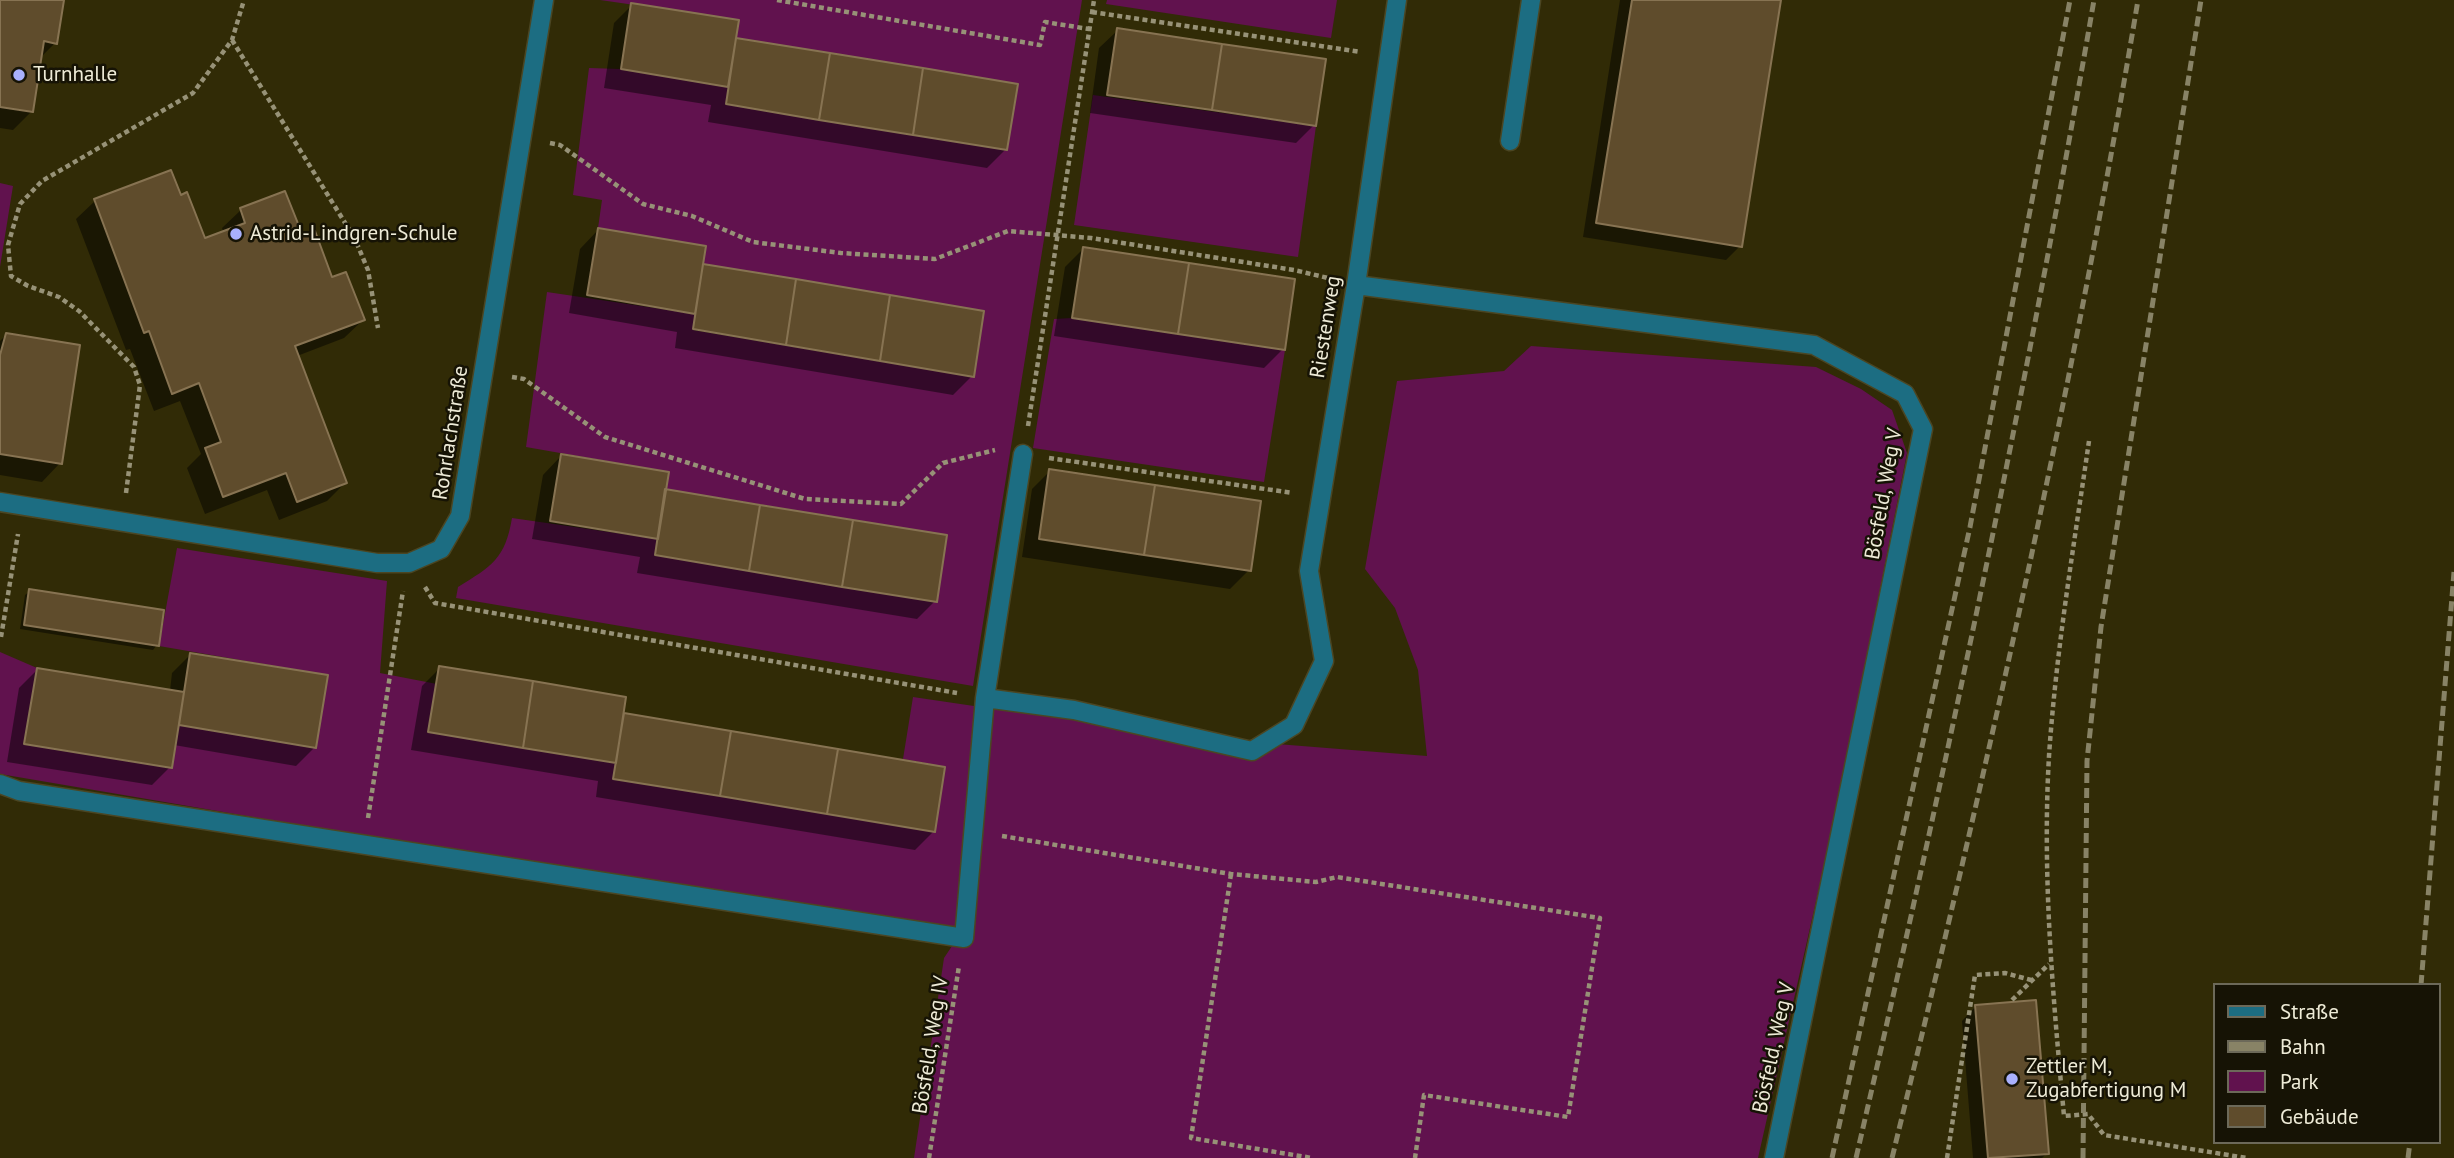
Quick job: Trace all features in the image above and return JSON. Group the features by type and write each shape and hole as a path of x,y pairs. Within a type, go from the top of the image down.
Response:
{"street":[{"name":"Rohrlachstraße","path":"0,502 377,563 409,563 441,550 460,516 544,0"},
{"name":"Riestenweg","path":"985,698 1074,710 1252,751 1294,725 1324,661 1309,571 1356,285 1397,0"},
{"path":"1510,141 1531,0"},
{"name":"Bösfeld, Weg V","path":"1356,285 1814,345 1905,394 1923,429 1774,1158"},
{"path":"0,784 19,790 964,938 985,698 1023,454"}],"path":[{"path":"122,522 140,385 134,367 79,311 59,297 27,286 10,276 8,245 20,204 42,181 193,93 232,40 244,0"},
{"path":"777,0 1040,45 1045,22 1089,29"},
{"path":"1023,454 1094,0"},
{"path":"1092,12 1389,56"},
{"path":"232,40 355,239 368,270 378,328"},
{"path":"522,136 559,145 643,204 692,216 753,242 841,253 935,258 1008,231 1057,235 1294,270 1356,285"},
{"path":"484,372 524,379 605,437 805,499 901,504 943,463 989,449 1322,497"},
{"path":"2090,441 2062,637 2049,757 2050,964 2064,1116 2088,1114 2104,1135 2247,1158"},
{"path":"1,637 14,559"},
{"path":"409,563 435,603 985,698"},
{"path":"364,845 409,563"},
{"path":"974,831 1231,874 1316,881 1338,877 1600,918 1569,1117 1424,1095 1415,1158"},
{"path":"1231,874 1191,1138 1312,1158"},
{"name":"Bösfeld, Weg IV","path":"929,1158 964,938"},
{"path":"2012,1000 2050,964"},
{"path":"1947,1158 1975,975 2005,973 2031,981"}],"green space":[{"path":"600,0 1082,0 973,686 456,598 458,587 488,567 501,552 512,518 658,539 655,555 937,601 947,535 665,489 668,472 526,447 547,292 695,314 693,330 973,377 984,311 703,264 706,246 598,228 602,200 573,195 589,68 621,69 728,87 726,104 1007,150 1018,84 736,38 739,20"},
{"path":"1107,0 1337,0 1331,38 1106,4"},
{"path":"1093,95 1316,126 1298,257 1074,225"},
{"path":"0,183 13,186 0,267"},
{"path":"1072,318 1285,350 1264,482 1033,448 1054,319"},
{"path":"1531,346 1816,367 1861,389 1892,410 1907,453 1833,826 1758,1158 914,1158 944,958 958,937 0,774 0,652 37,668 24,743 172,767 179,725 316,747 327,675 159,646 177,548 387,581 380,673 437,684 429,732 616,763 614,779 935,832 945,767 903,759 913,697 974,706 967,878 993,706 1252,742 1427,756 1418,670 1395,608 1365,569 1397,381 1504,371"}],"building":[{"name":"Turnhalle","path":"0,0 64,0 57,44 44,41 33,112 0,107"},
{"path":"1632,0 1781,0 1742,247 1596,223"},
{"path":"631,3 739,20 728,87 621,69"},
{"path":"1117,28 1222,44 1212,110 1107,95"},
{"path":"736,38 830,53 819,120 726,104"},
{"path":"1222,44 1326,59 1316,126 1212,110"},
{"path":"830,53 923,68 913,135 819,120"},
{"path":"923,68 1018,84 1007,150 913,135"},
{"path":"171,170 181,195 187,192 205,238 245,223 240,208 285,191 303,236 315,231 332,277 346,272 365,320 295,346 347,483 297,502 286,473 223,497 205,448 221,442 199,383 172,394 149,331 144,333 94,199"},
{"path":"598,228 706,246 695,314 587,295"},
{"path":"1083,247 1189,263 1178,334 1072,318"},
{"path":"1189,263 1295,279 1285,350 1178,334"},
{"path":"703,264 796,279 786,345 693,329"},
{"path":"796,279 890,295 880,361 786,345"},
{"path":"890,295 984,311 974,377 880,361"},
{"path":"6,333 80,345 62,464 0,454 0,355"},
{"path":"561,454 669,472 658,539 550,521"},
{"path":"1049,469 1155,485 1144,555 1039,539"},
{"path":"1155,485 1261,501 1251,571 1144,555"},
{"path":"665,489 760,505 749,571 655,555"},
{"path":"760,505 853,520 842,587 749,571"},
{"path":"853,520 947,535 937,602 842,587"},
{"path":"29,589 164,610 159,646 24,625"},
{"path":"190,653 328,675 316,748 179,725"},
{"path":"439,666 533,681 523,748 428,732"},
{"path":"37,668 184,692 172,768 24,744"},
{"path":"533,681 626,697 616,763 523,748"},
{"path":"624,713 731,731 720,796 613,779"},
{"path":"731,731 838,749 827,814 720,796"},
{"path":"838,749 945,767 935,832 827,814"},
{"name":"Zettler M, Zugabfertigung M","path":"2036,1000 2049,1154 1988,1158 1975,1005"}],"railway":[{"path":"1832,1158 1970,527 2070,0"},
{"path":"1856,1158 1921,870 2013,436 2094,0"},
{"path":"1892,1158 2026,581 2113,146 2138,0"},
{"path":"2083,1158 2087,761 2101,627 2201,0"},
{"path":"2421,983 2454,572"},
{"path":"2408,1158 2410,1144"}],"place":[{"name":"Turnhalle","path":"19,75"},
{"name":"Astrid-Lindgren-Schule","path":"236,234"},
{"name":"Zettler M, Zugabfertigung M","path":"2012,1079"}]}
